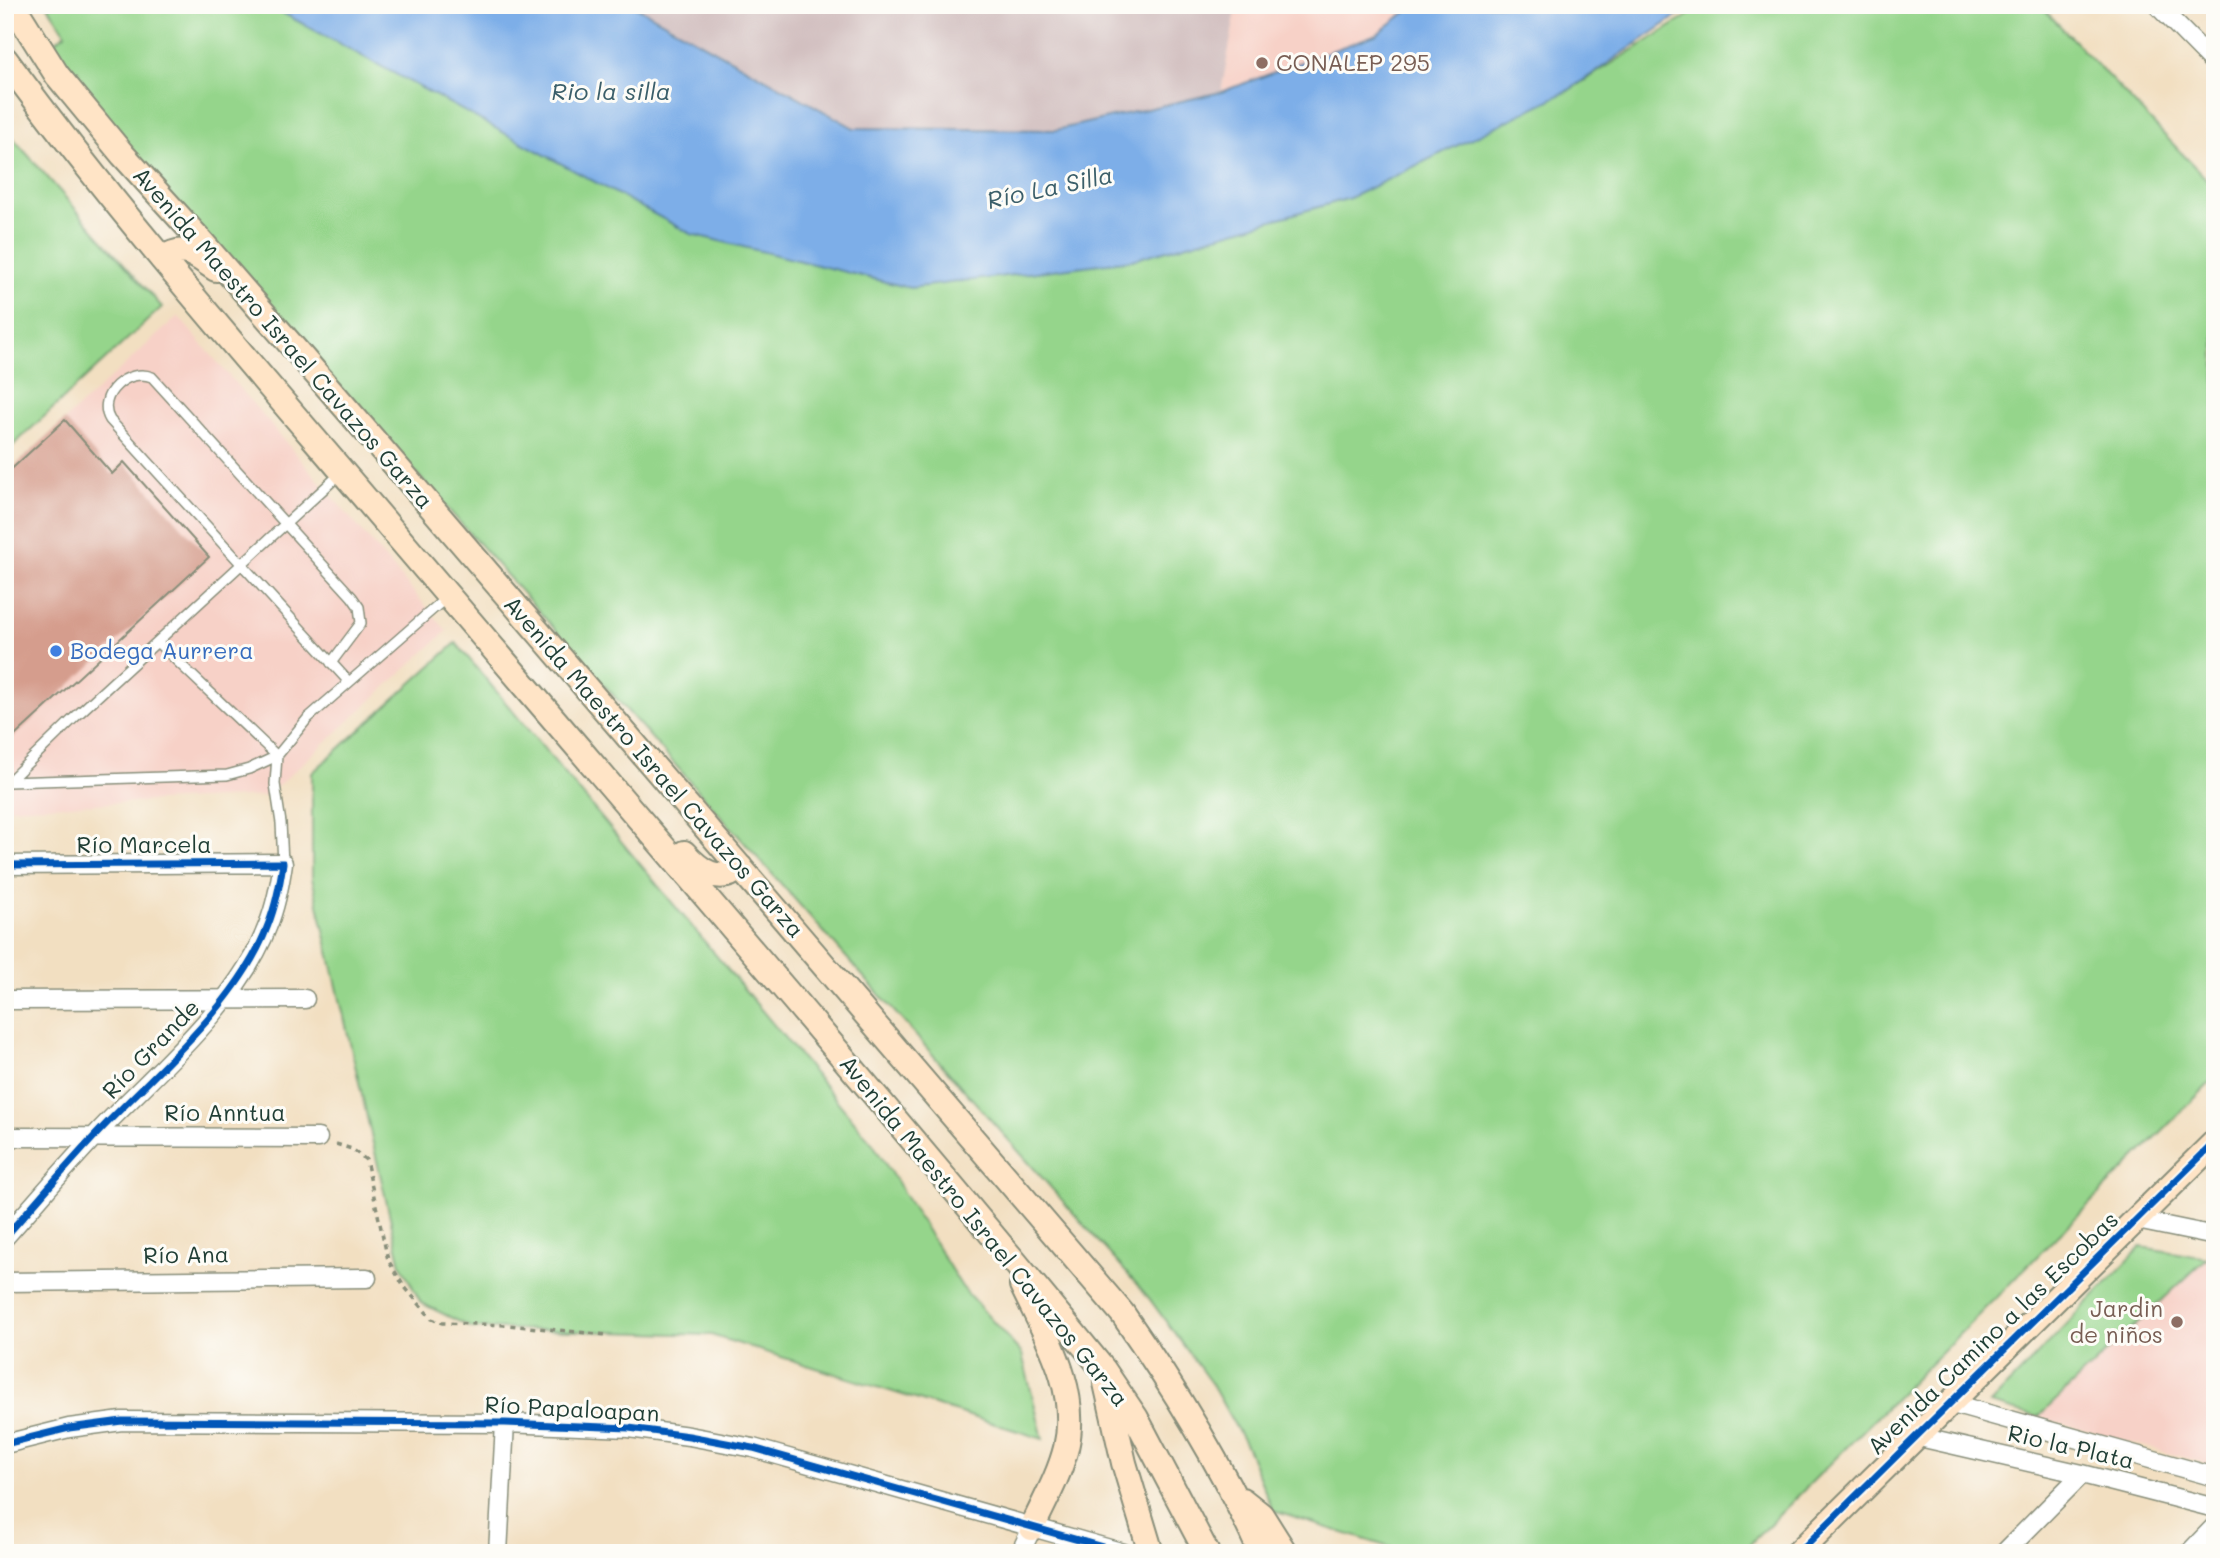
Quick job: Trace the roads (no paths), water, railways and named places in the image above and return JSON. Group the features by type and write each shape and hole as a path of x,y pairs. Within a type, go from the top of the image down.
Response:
{"main road":[{"name":"Avenida Maestro Israel Cavazos Garza","path":"18,15 72,95 123,155 232,277 1122,1313 1174,1389 1232,1492 1261,1553"},
{"name":"Avenida Maestro Israel Cavazos Garza","path":"5,59 162,259 1103,1369 1136,1418 1207,1553"},
{"path":"162,259 174,252 185,251 232,277"},
{"path":"646,828 667,836 705,872 720,877 740,867"},
{"name":"Avenida Camino a las Escobas","path":"1798,1553 2215,1142"},
{"path":"1009,1255 1055,1353 1067,1391 1069,1411 1066,1448 1032,1528"},
{"path":"1103,1369 1124,1462 1151,1553"},
{"path":"1232,1492 1261,1516 1285,1553"}],"street":[{"path":"2157,5 2215,64"},
{"name":"Río Marcela","path":"5,865 283,863"},
{"name":"Río Grande","path":"5,1237 94,1136 227,997 256,952 268,926 279,893 283,863"},
{"path":"5,1000 227,997 305,999"},
{"name":"Río Anntua","path":"5,1138 318,1138"},
{"path":"2137,1220 2215,1236"},
{"name":"Río Ana","path":"5,1282 367,1278"},
{"name":"Rio la Plata","path":"1948,1403 2215,1477"},
{"name":"Río Papaloapan","path":"5,1444 69,1428 122,1421 505,1423 629,1428 753,1448 1124,1553"},
{"path":"498,1553 505,1423"},
{"name":"Rio la Plata","path":"1915,1436 2215,1508"},
{"path":"2004,1553 2082,1474"},
{"path":"2189,1553 2215,1526"},
{"path":"1020,1553 1032,1528"}],"lane":[{"path":"331,663 361,623 359,607 287,523 152,377 145,374 136,375 111,391 104,407 110,420 331,663 349,682"},
{"path":"7,782 342,472"},
{"path":"7,782 227,775 249,769 277,755 309,718 448,596"},
{"path":"157,642 277,755"},
{"path":"277,755 275,784 283,863"}],"water":[{"name":"Rio la silla","path":"268,5 633,5 854,128 1056,130 1221,92 1377,34 1415,5 1693,5 1566,92 1350,198 1132,260 910,288 691,234"}],"place":[{"name":"CONALEP 295","path":"1262,63"},
{"name":"Bodega Aurrera","path":"56,651"},
{"name":"Jardin de niños","path":"2177,1322"}],"water label":[{"name":"Río La Silla","path":"1050,188"}]}
